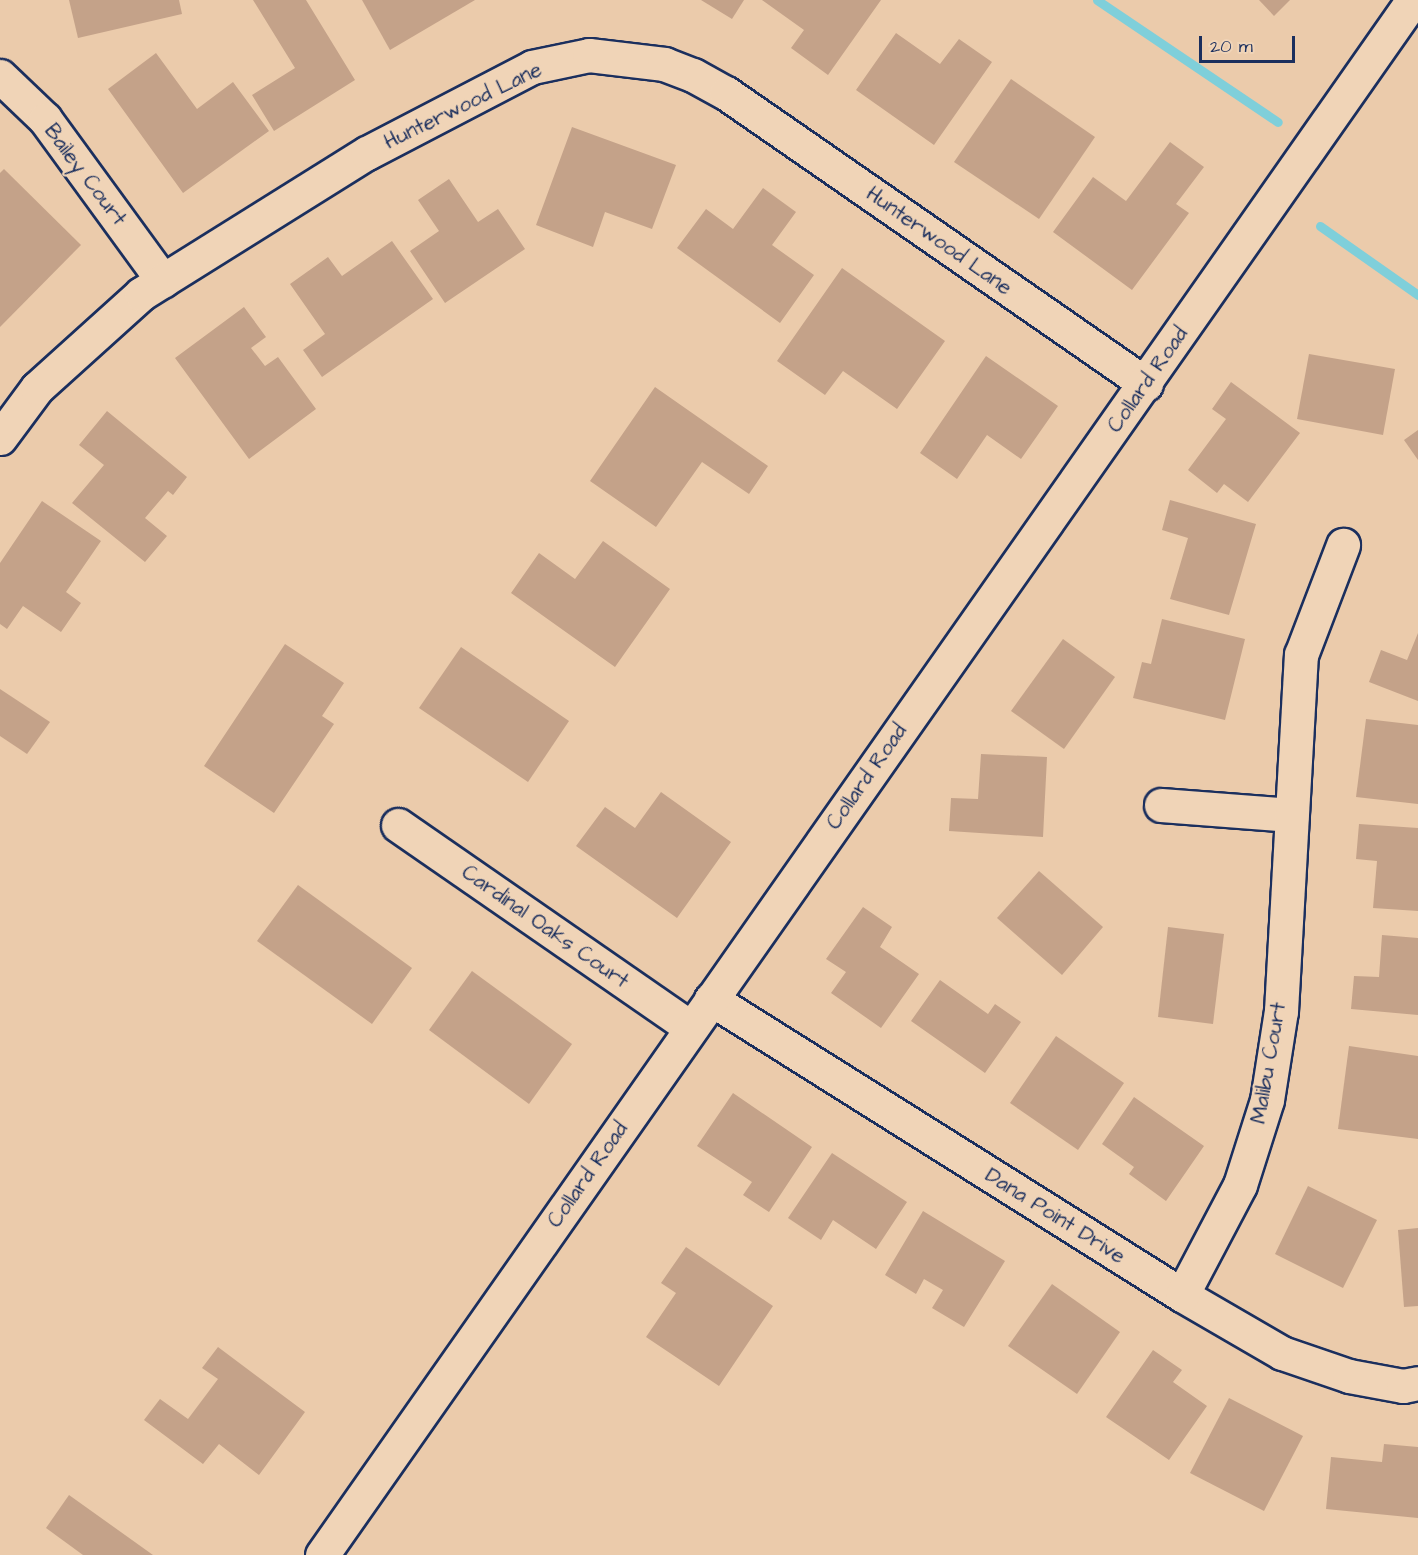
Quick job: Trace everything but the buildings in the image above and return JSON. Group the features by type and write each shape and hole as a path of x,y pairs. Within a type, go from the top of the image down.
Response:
{"street":[{"name":"Collard Road","path":"322,1555 711,999 1146,384 1413,0"},
{"name":"Hunterwood Lane","path":"0,438 37,388 141,294 367,153 532,67 589,55 664,64 693,75 726,93 1146,384"},
{"name":"Bailey Court","path":"0,76 45,119 164,280"},
{"name":"Malibu Court","path":"1182,1295 1240,1185 1267,1100 1281,1011 1301,655 1343,545"},
{"path":"1161,805 1292,815"},
{"name":"Cardinal Oaks Court","path":"398,825 691,1028"},
{"name":"Dana Point Drive","path":"711,999 1182,1295 1282,1353 1349,1376 1402,1386 1418,1383"}],"waterway":[{"path":"1097,0 1278,122"},
{"path":"1320,226 1418,295"}]}
